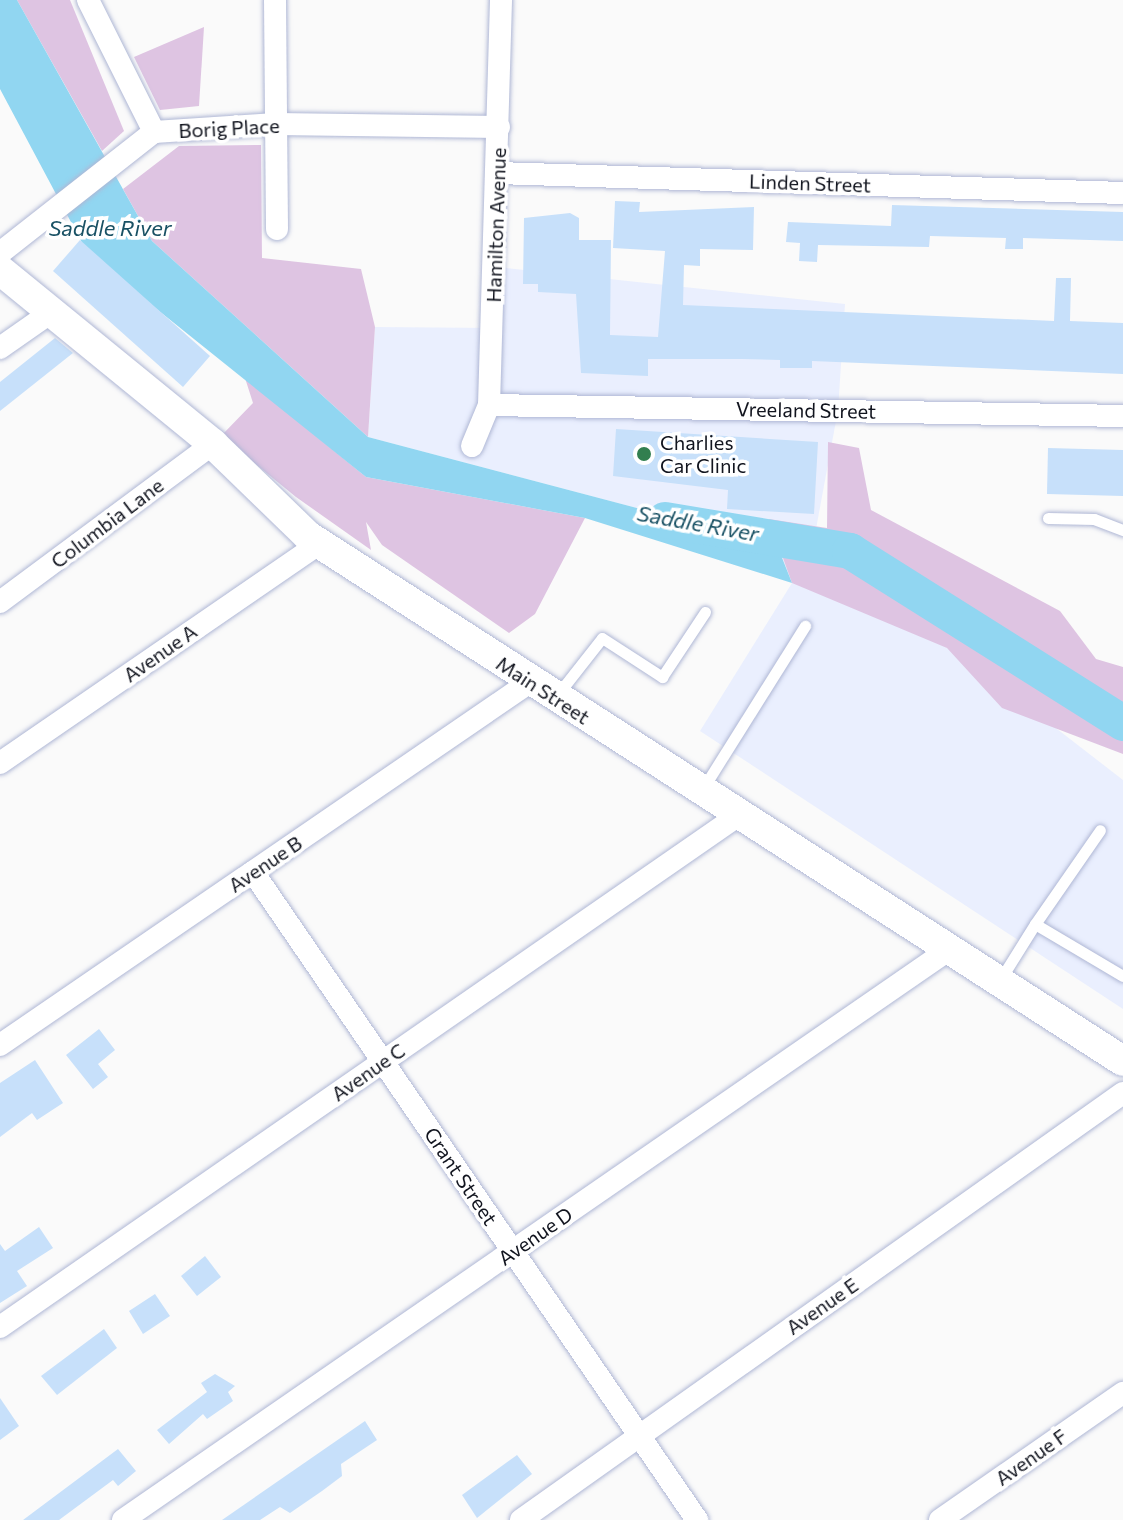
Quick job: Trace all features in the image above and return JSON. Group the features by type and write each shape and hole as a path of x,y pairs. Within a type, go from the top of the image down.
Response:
{"street":[{"path":"88,0 154,132"},
{"path":"275,0 277,229"},
{"name":"Hamilton Avenue","path":"472,446 489,405 501,0"},
{"name":"Borig Place","path":"0,253 154,132 276,124 499,127"},
{"name":"Linden Street","path":"497,173 1123,193"},
{"name":"Main Street","path":"0,270 213,444 320,543 699,794 1123,1061"},
{"path":"0,348 50,313"},
{"name":"Vreeland Street","path":"489,405 1123,416"},
{"name":"Columbia Lane","path":"0,602 213,444"},
{"name":"Avenue A","path":"0,763 320,543"},
{"name":"Avenue B","path":"0,1045 530,682"},
{"name":"Avenue C","path":"0,1327 736,817"},
{"name":"Grant Street","path":"253,872 697,1520"},
{"name":"Avenue D","path":"123,1520 947,951"},
{"name":"Avenue E","path":"521,1520 1123,1093"},
{"name":"Avenue F","path":"940,1520 1123,1393"}],"lane":[{"path":"1048,518 1094,519 1123,530"},
{"path":"556,698 602,638 662,677 705,612"},
{"path":"699,794 805,626"},
{"path":"998,983 1100,830"},
{"path":"1035,924 1123,976"}],"shaded area":[{"path":"17,0 70,0 124,131 102,151"},
{"path":"204,27 199,106 160,110 134,57"},
{"path":"261,145 262,258 361,269 375,327 368,437 152,241 123,189 179,146"},
{"path":"497,267 845,304 838,410 811,556 990,677 1123,780 1123,1009 700,731 792,583 777,545 368,437 375,327 495,328"},
{"path":"245,378 366,477 585,518 535,614 509,633 382,545 366,522 371,550 296,497 221,436 253,403"},
{"path":"828,442 859,448 871,510 1060,611 1096,659 1123,667 1123,754 1002,708 947,648 792,583 769,519 827,528"}],"water":[{"name":"Saddle River","path":"0,0 17,0 152,241 368,437 777,545 792,583 585,518 366,477 88,254 0,89"}],"building":[{"path":"615,201 640,202 639,212 754,207 753,250 700,249 700,266 684,265 683,305 1054,321 1056,278 1071,278 1070,321 1123,323 1123,374 812,361 812,368 780,368 780,360 742,359 648,359 648,376 581,373 576,294 538,292 538,284 523,284 524,218 570,213 579,218 579,240 611,240 610,335 658,337 665,251 613,248"},
{"path":"892,205 1123,212 1123,241 1023,238 1023,249 1005,249 1006,238 930,236 929,247 818,245 817,262 799,261 800,243 786,242 788,222 891,226"},
{"path":"80,240 210,356 183,387 53,271"},
{"path":"55,338 73,353 0,411 0,382"},
{"path":"616,429 818,442 814,514 727,509 728,490 613,476"},
{"path":"1048,448 1123,450 1123,496 1047,494"},
{"path":"99,1029 115,1050 98,1064 108,1077 93,1089 66,1055"},
{"path":"35,1060 63,1103 37,1120 32,1113 0,1137 0,1083"},
{"path":"39,1227 53,1248 17,1271 27,1286 0,1303 0,1244 5,1251"},
{"path":"205,1256 221,1277 197,1296 181,1276"},
{"path":"155,1294 170,1316 143,1334 129,1311"},
{"path":"104,1329 117,1348 57,1395 41,1376"},
{"path":"215,1374 235,1386 228,1392 233,1401 207,1419 203,1414 169,1444 157,1430 207,1392 201,1383"},
{"path":"0,1398 19,1426 0,1440"},
{"path":"365,1421 377,1440 341,1464 342,1476 322,1491 290,1513 280,1507 260,1520 222,1520"},
{"path":"118,1449 136,1471 118,1486 113,1480 59,1520 23,1520"},
{"path":"517,1455 532,1474 477,1518 462,1495"}],"waterway":[{"name":"Saddle River","path":"665,520 850,551 1123,723"}],"place":[{"name":"Charlies Car Clinic","path":"644,454"}]}
